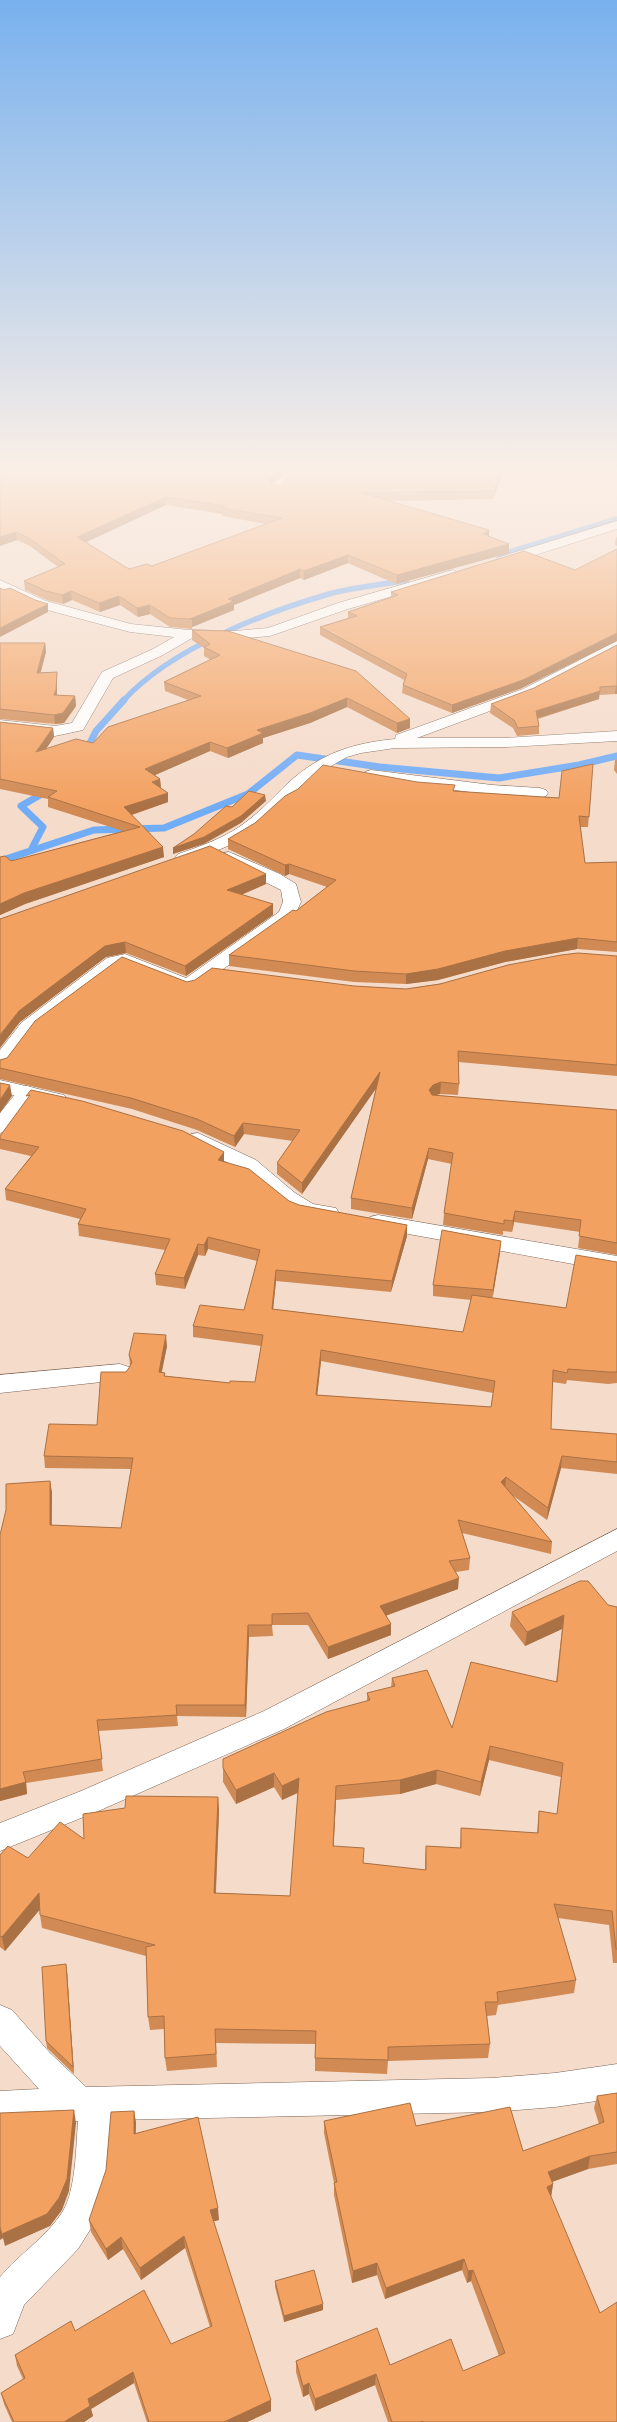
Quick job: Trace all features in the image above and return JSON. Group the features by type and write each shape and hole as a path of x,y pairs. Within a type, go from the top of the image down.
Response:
{"street":[{"path":"0,584 41,604 130,628 189,634 262,634 343,606 433,580"},
{"path":"0,725 55,731 78,727 107,675 158,652 189,634"},
{"path":"166,864 234,838 254,824 320,767 339,755 382,744 461,718 528,692 617,645"},
{"path":"382,744 499,742 617,736"},
{"path":"320,767 339,771"},
{"path":"357,774 492,790 540,793"},
{"path":"0,1064 28,1027 114,962 124,960 188,984 209,971 287,915 292,902 290,888 274,878 211,848"},
{"path":"209,971 237,974"},
{"path":"0,1086 73,1102"},
{"path":"0,1127 27,1092"},
{"path":"177,1131 192,1136 248,1165 287,1198 307,1210 617,1264"},
{"path":"0,1384 120,1373"},
{"path":"0,1837 92,1800 274,1720 617,1539"},
{"path":"0,2021 38,2065 88,2102"},
{"path":"0,2108 88,2102 477,2096 581,2088 617,2081"},
{"path":"0,2321 1,2313 17,2284 56,2246 75,2223 86,2192 88,2102"}],"building":[{"path":"274,580 228,599 234,601 190,619 170,618 150,605 137,608 119,596 99,603 71,591 62,595 46,591 24,581"},
{"path":"430,580 617,580 617,633 523,680 452,705 403,685 407,674 320,627 357,616 348,612 398,595 391,592"},
{"path":"0,588 4,590 10,588 35,600 48,604 0,628"},
{"path":"192,630 228,631 356,671 410,719 397,723 347,698 310,713 257,730 263,733 227,748 210,742 145,769 160,779 152,782 168,793 124,807 163,847 24,893 0,904 0,857 5,856 11,861 140,827 48,797 57,791 0,779 0,722 53,728 36,752 76,739 93,743 108,727 201,696 164,682 220,655 204,647 210,644"},
{"path":"0,643 45,643 37,673 57,672 56,690 54,695 75,696 63,713 54,715 0,709"},
{"path":"617,645 617,686 600,687 600,691 536,711 539,726 518,728 514,720 491,704 534,688"},
{"path":"593,764 589,817 579,816 585,863 617,862 617,942 578,938 505,951 438,969 406,974 354,971 229,955 293,910 296,911 336,880 289,864 285,865 228,839 255,823 285,796 298,789 323,765 417,782 455,785 453,791 559,798 562,771"},
{"path":"249,791 265,795 241,816 204,837 173,848 194,834 226,806 232,807"},
{"path":"210,846 266,874 227,890 273,904 185,966 125,942 105,946 19,1011 0,1035 0,919"},
{"path":"578,953 617,956 617,1065 458,1051 459,1084 441,1082 433,1085 429,1090 432,1095 617,1110 617,1243 579,1236 581,1220 515,1211 513,1221 504,1220 504,1224 444,1213 453,1153 429,1148 412,1208 351,1198 380,1072 302,1183 277,1163 300,1130 243,1123 234,1136 197,1119 131,1098 0,1068 0,1060 7,1058 35,1021 122,957 187,982 195,980 212,968 354,986 406,989 440,984 508,965"},
{"path":"0,1083 10,1085 0,1100"},
{"path":"31,1090 82,1101 183,1131 224,1152 218,1160 249,1169 289,1201 299,1205 407,1225 392,1281 276,1270 272,1309 463,1332 472,1295 566,1308 576,1255 617,1262 617,1372 568,1369 567,1373 553,1370 551,1429 617,1434 617,1462 562,1456 548,1508 506,1477 501,1482 552,1542 458,1520 470,1558 449,1561 459,1578 380,1606 391,1624 328,1647 308,1613 272,1614 272,1625 248,1625 245,1705 176,1705 177,1715 97,1720 102,1759 23,1772 26,1782 0,1789 0,1535 6,1510 6,1484 50,1481 50,1525 121,1528 133,1458 44,1456 49,1424 97,1425 101,1372 126,1372 132,1362 129,1355 134,1333 166,1335 159,1372 165,1373 164,1376 230,1383 230,1381 255,1382 263,1335 193,1326 200,1305 244,1310 260,1250 208,1237 204,1245 198,1244 184,1278 155,1274 170,1239 78,1224 86,1209 5,1189 39,1147 0,1139 0,1136 30,1095 26,1096","holes":["321,1350 495,1381 491,1407 316,1395"]},
{"path":"442,1230 501,1241 493,1290 433,1285"},
{"path":"580,1581 588,1581 608,1605 617,1607 617,1949 612,1911 554,1904 576,1980 497,1992 498,2002 485,2002 490,2044 388,2047 388,2060 315,2058 316,2031 215,2029 216,2054 165,2058 164,2016 148,2017 146,1947 155,1945 40,1915 39,1893 2,1937 0,1936 0,1855 8,1846 28,1858 60,1822 84,1839 83,1814 125,1808 126,1796 218,1797 214,1893 290,1896 299,1778 282,1786 274,1773 236,1790 223,1768 223,1759 326,1712 370,1700 367,1693 395,1686 392,1678 427,1670 452,1728 471,1662 557,1682 564,1615 527,1632 512,1612","holes":["490,1746 563,1763 557,1814 539,1811 538,1833 461,1828 461,1848 426,1846 426,1870 363,1863 364,1848 333,1846 336,1786 400,1780 437,1770 481,1782"]},
{"path":"66,1964 73,2067 46,2041 42,1967"},
{"path":"617,2093 617,2152 590,2156 548,2172 553,2184 547,2187 600,2313 617,2302 617,2422 392,2422 376,2374 315,2399 309,2383 303,2386 296,2361 377,2328 390,2365 451,2339 463,2371 505,2353 473,2270 468,2271 464,2259 386,2288 377,2263 353,2271 334,2183 337,2182 324,2121 410,2103 416,2126 510,2107 523,2151 604,2122 597,2096"},
{"path":"74,2110 67,2179 59,2198 47,2214 2,2234 0,2227 0,2113"},
{"path":"134,2111 134,2134 198,2117 218,2208 210,2210 271,2400 224,2422 149,2422 133,2372 88,2399 90,2406 64,2422 14,2422 1,2393 25,2378 15,2355 71,2321 75,2331 144,2290 171,2344 212,2326 184,2236 140,2268 121,2237 106,2249 89,2220 106,2170 111,2112"},
{"path":"314,2270 323,2304 284,2316 275,2281"}],"waterway":[{"path":"124,700 143,682 191,649 247,622 329,594 407,580"},
{"path":"85,753 96,731 124,700"},
{"path":"0,861 94,830 164,828 248,794 297,755 380,767 499,778 579,765 617,756"},
{"path":"31,850 43,827 21,806 47,791"}]}
